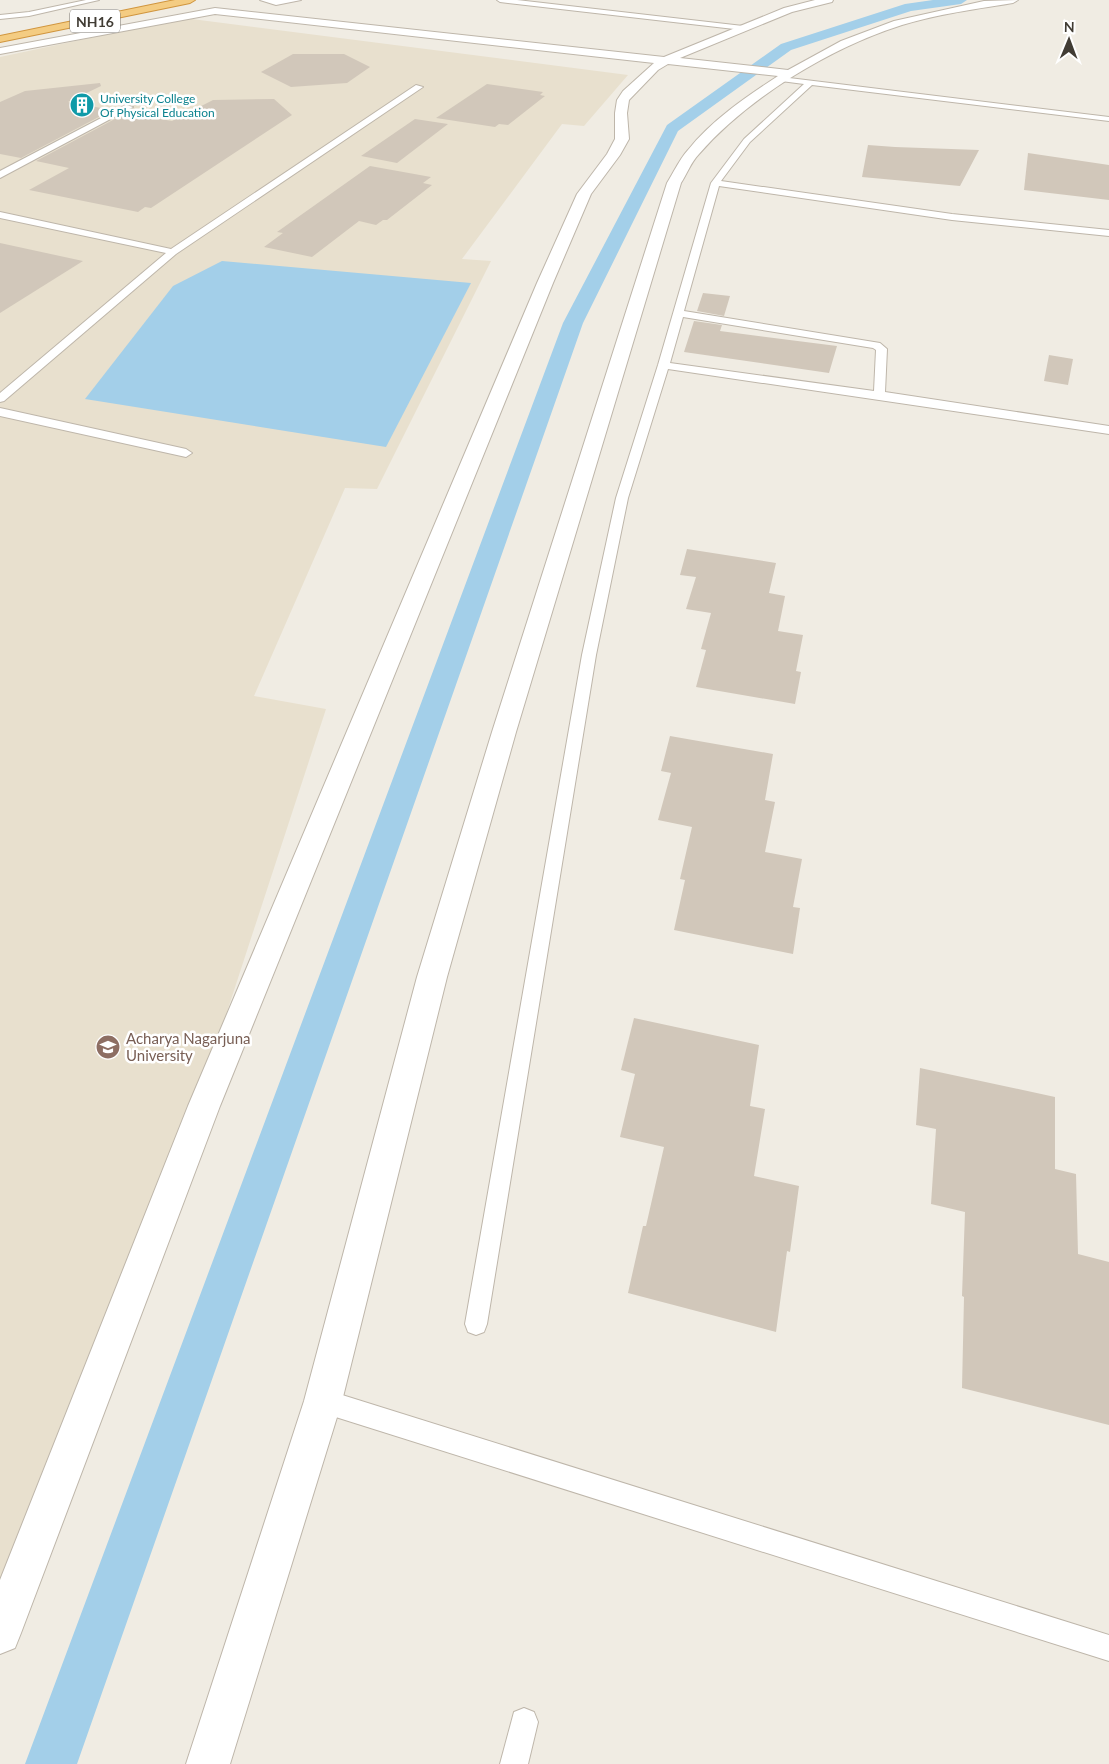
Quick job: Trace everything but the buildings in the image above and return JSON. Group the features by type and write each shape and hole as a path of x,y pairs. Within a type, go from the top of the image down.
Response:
{"highway":[{"name":"NH16","path":"0,40 190,0"},
{"name":"NH16","path":"0,28 109,4"}],"street":[{"path":"0,1633 204,1106 545,284 584,194 613,155 622,139 623,100 626,94 662,66 743,28 788,10 828,0"},
{"path":"208,1764 323,1400 432,977 507,722 674,183 694,152 732,114 842,44 897,23 948,11 1013,0"},
{"path":"0,51 191,14 662,66 751,81 787,78"},
{"path":"662,66 680,62 787,78"}],"lane":[{"path":"0,17 29,14 96,0"},
{"path":"263,0 276,3 298,0"},
{"path":"500,0 743,28"},
{"path":"476,1324 589,655 622,498 664,365 715,183 729,160 767,119 787,78 1109,119"},
{"path":"0,399 172,252 419,87"},
{"path":"0,175 129,106"},
{"path":"715,183 952,217 1109,233"},
{"path":"0,215 172,252"},
{"path":"678,313 876,345 882,349 879,395"},
{"path":"664,365 1109,430"},
{"path":"0,412 186,453"},
{"path":"323,1400 1109,1648"},
{"path":"514,1764 524,1722"}],"shaded area":[{"name":"Acharya Nagarjuna University","path":"184,18 628,75 584,126 562,124 462,259 491,261 377,489 345,488 254,696 326,709 105,1385 0,1626 0,57"}],"water":[{"path":"222,261 471,283 386,447 85,399 173,286"}],"waterway":[{"path":"51,1764 573,323 672,128 786,47 909,7 961,0"}],"place":[{"name":"University College Of Physical Education","path":"82,105"},
{"name":"Acharya Nagarjuna University","path":"108,1047"}]}
